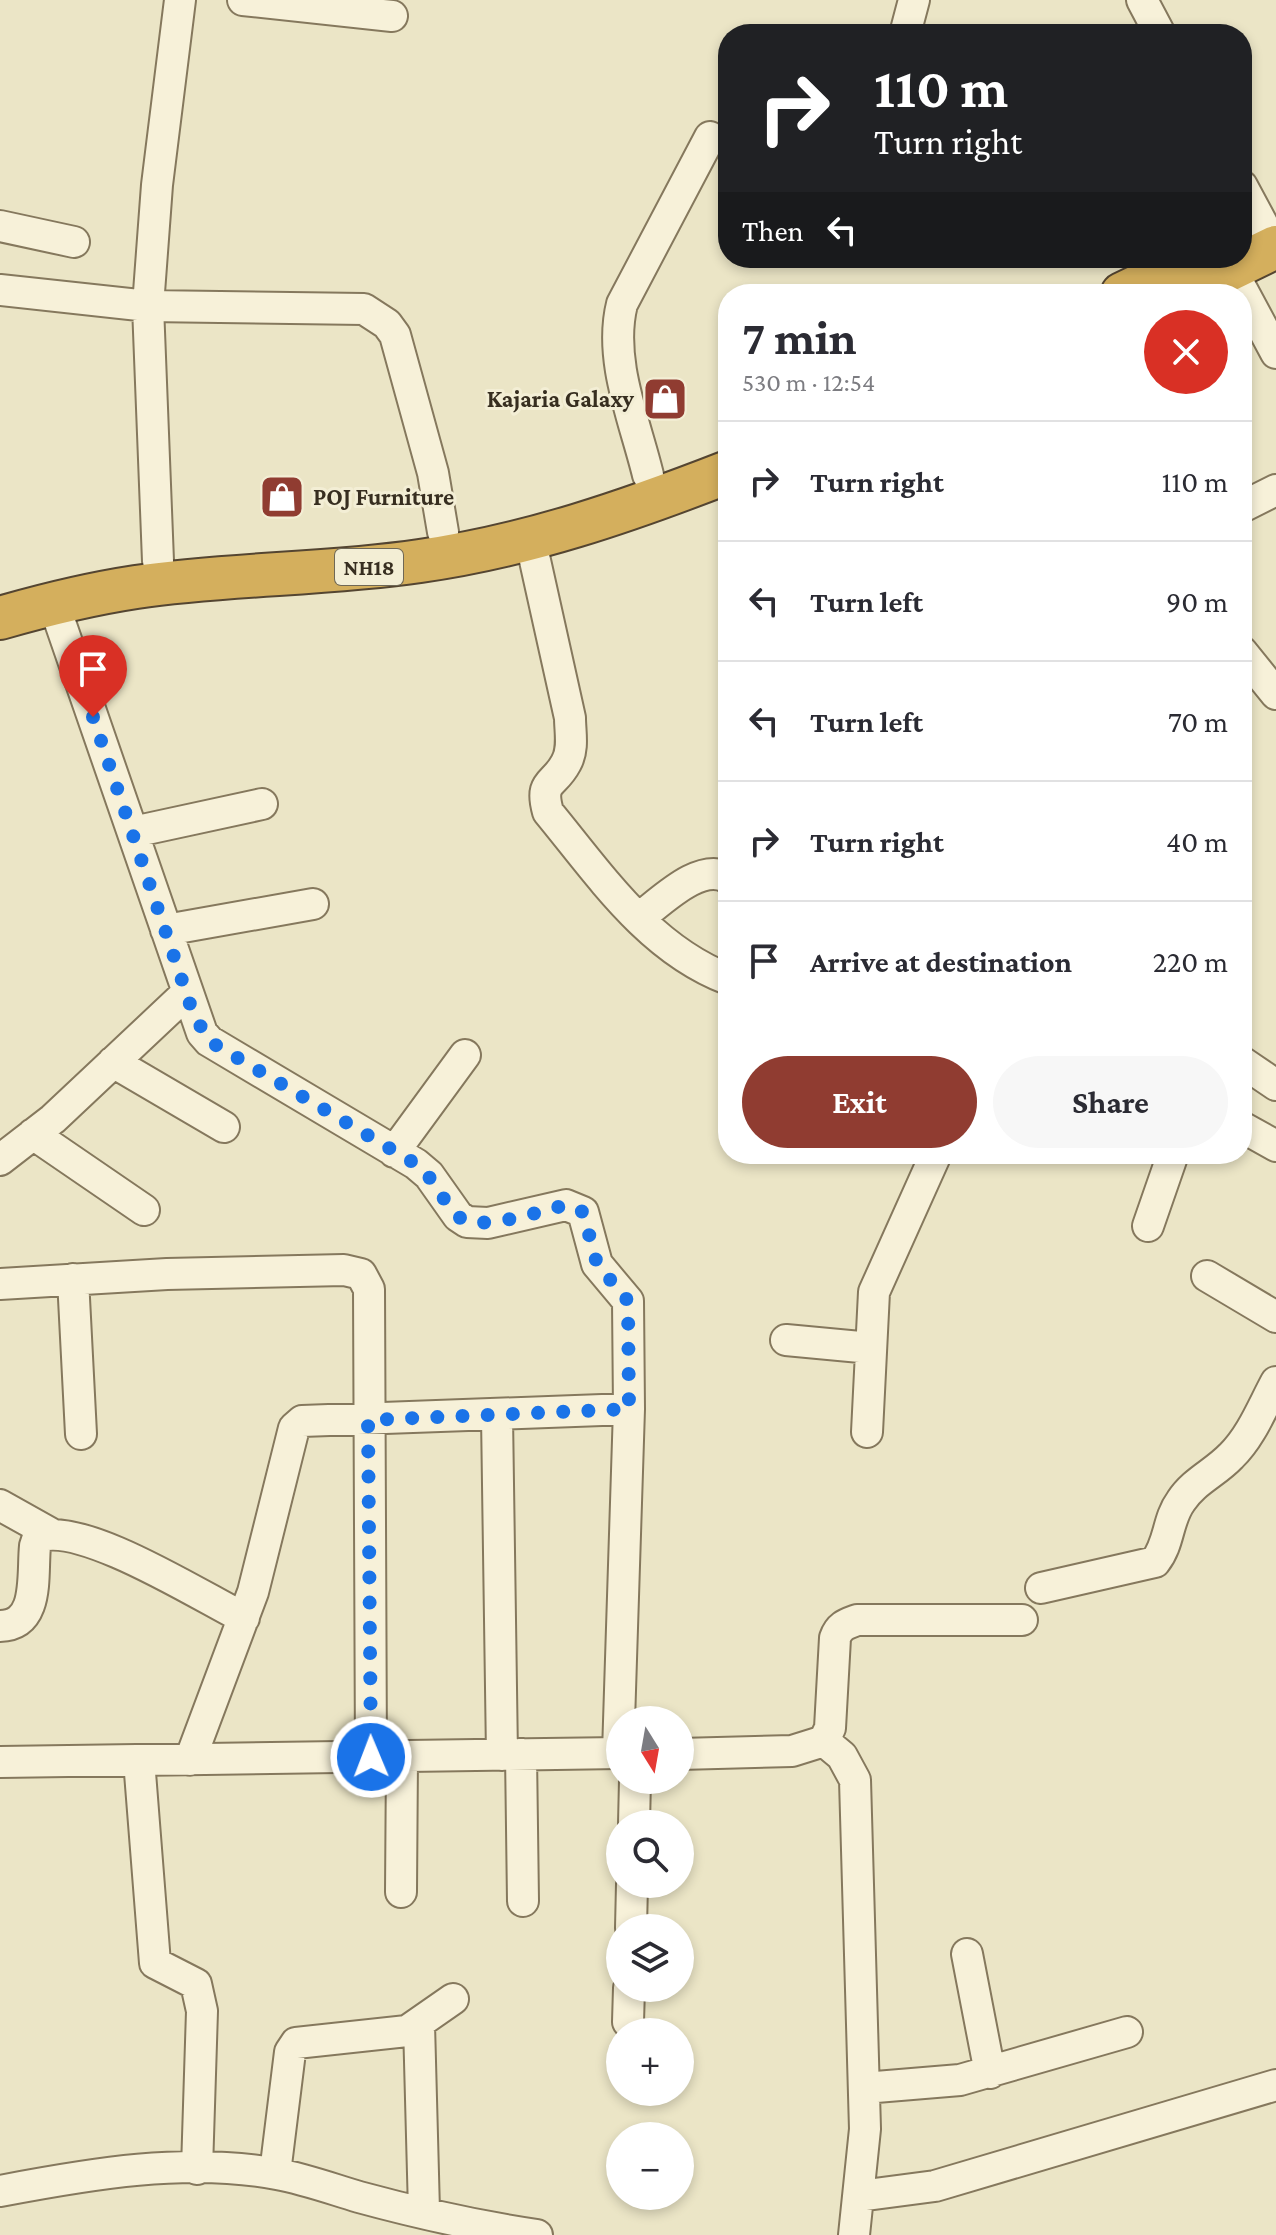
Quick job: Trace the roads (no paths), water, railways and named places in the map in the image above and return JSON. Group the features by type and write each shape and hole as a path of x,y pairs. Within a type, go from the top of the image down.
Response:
{"highway":[{"path":"1147,284 1186,268"},
{"path":"1193,284 1214,268"},
{"name":"NH18","path":"0,589 90,569 443,532 555,506 718,448"},
{"name":"NH18","path":"0,618 53,602 137,586 420,561 578,526 718,476"}],"street":[{"path":"158,561 148,306 157,185 180,0"},
{"path":"243,0 392,16"},
{"path":"908,24 914,0"},
{"path":"1142,0 1155,24"},
{"path":"648,475 618,356 617,325 622,304 710,137"},
{"path":"0,226 74,242"},
{"path":"1252,259 1276,353"},
{"path":"0,290 148,306 342,306 364,309 387,324 395,335 433,473 443,532"},
{"path":"1252,502 1276,490"},
{"path":"530,538 570,718 571,747 566,764 548,782 544,796 548,812 666,946 718,974"},
{"path":"53,602 187,993 209,1041 429,1175 458,1216 467,1222 488,1223 566,1205 583,1212 597,1264 628,1301 629,1409 620,1706"},
{"path":"1252,664 1276,694"},
{"path":"133,832 262,804"},
{"path":"639,918 690,880 706,875 718,877"},
{"path":"166,930 313,904"},
{"path":"0,1160 33,1134 187,993"},
{"path":"394,1152 465,1055"},
{"path":"113,1062 224,1127"},
{"path":"1252,1069 1276,1085"},
{"path":"1252,1133 1276,1146"},
{"path":"33,1134 144,1210"},
{"path":"867,1432 874,1292 932,1164"},
{"path":"1148,1226 1170,1164"},
{"path":"0,1284 344,1270 361,1274 369,1289 371,1757"},
{"path":"1207,1276 1276,1317"},
{"path":"73,1279 81,1434"},
{"path":"786,1340 871,1348"},
{"path":"1041,1588 1155,1562 1162,1553 1174,1512 1182,1499 1197,1482 1233,1455 1276,1382"},
{"path":"190,1760 244,1618 294,1428 302,1421 316,1418 368,1420 629,1409"},
{"path":"497,1416 512,1754 523,1901"},
{"path":"0,1505 50,1533 94,1541 244,1618"},
{"path":"0,1626 17,1624 29,1611 35,1546 38,1537 50,1533"},
{"path":"694,1754 792,1751 824,1741 830,1728 835,1638 838,1629 847,1623 1022,1620"},
{"path":"824,1741 842,1756 855,1780 865,2129 854,2235"},
{"path":"0,1762 606,1753"},
{"path":"401,1892 402,1757"},
{"path":"139,1760 155,1963 196,1984 202,2011 197,2169"},
{"path":"967,1954 990,2073"},
{"path":"275,2173 290,2052 296,2043 392,2035 419,2024 453,1999"},
{"path":"419,2024 424,2211"},
{"path":"864,2088 937,2084 990,2073 1127,2032"},
{"path":"859,2196 935,2186 1276,2085"},
{"path":"0,2191 74,2177 197,2169 275,2173 424,2211 537,2235"}],"place":[{"name":"Kajaria Galaxy","path":"665,399"},
{"name":"POJ Furniture","path":"282,497"}]}
